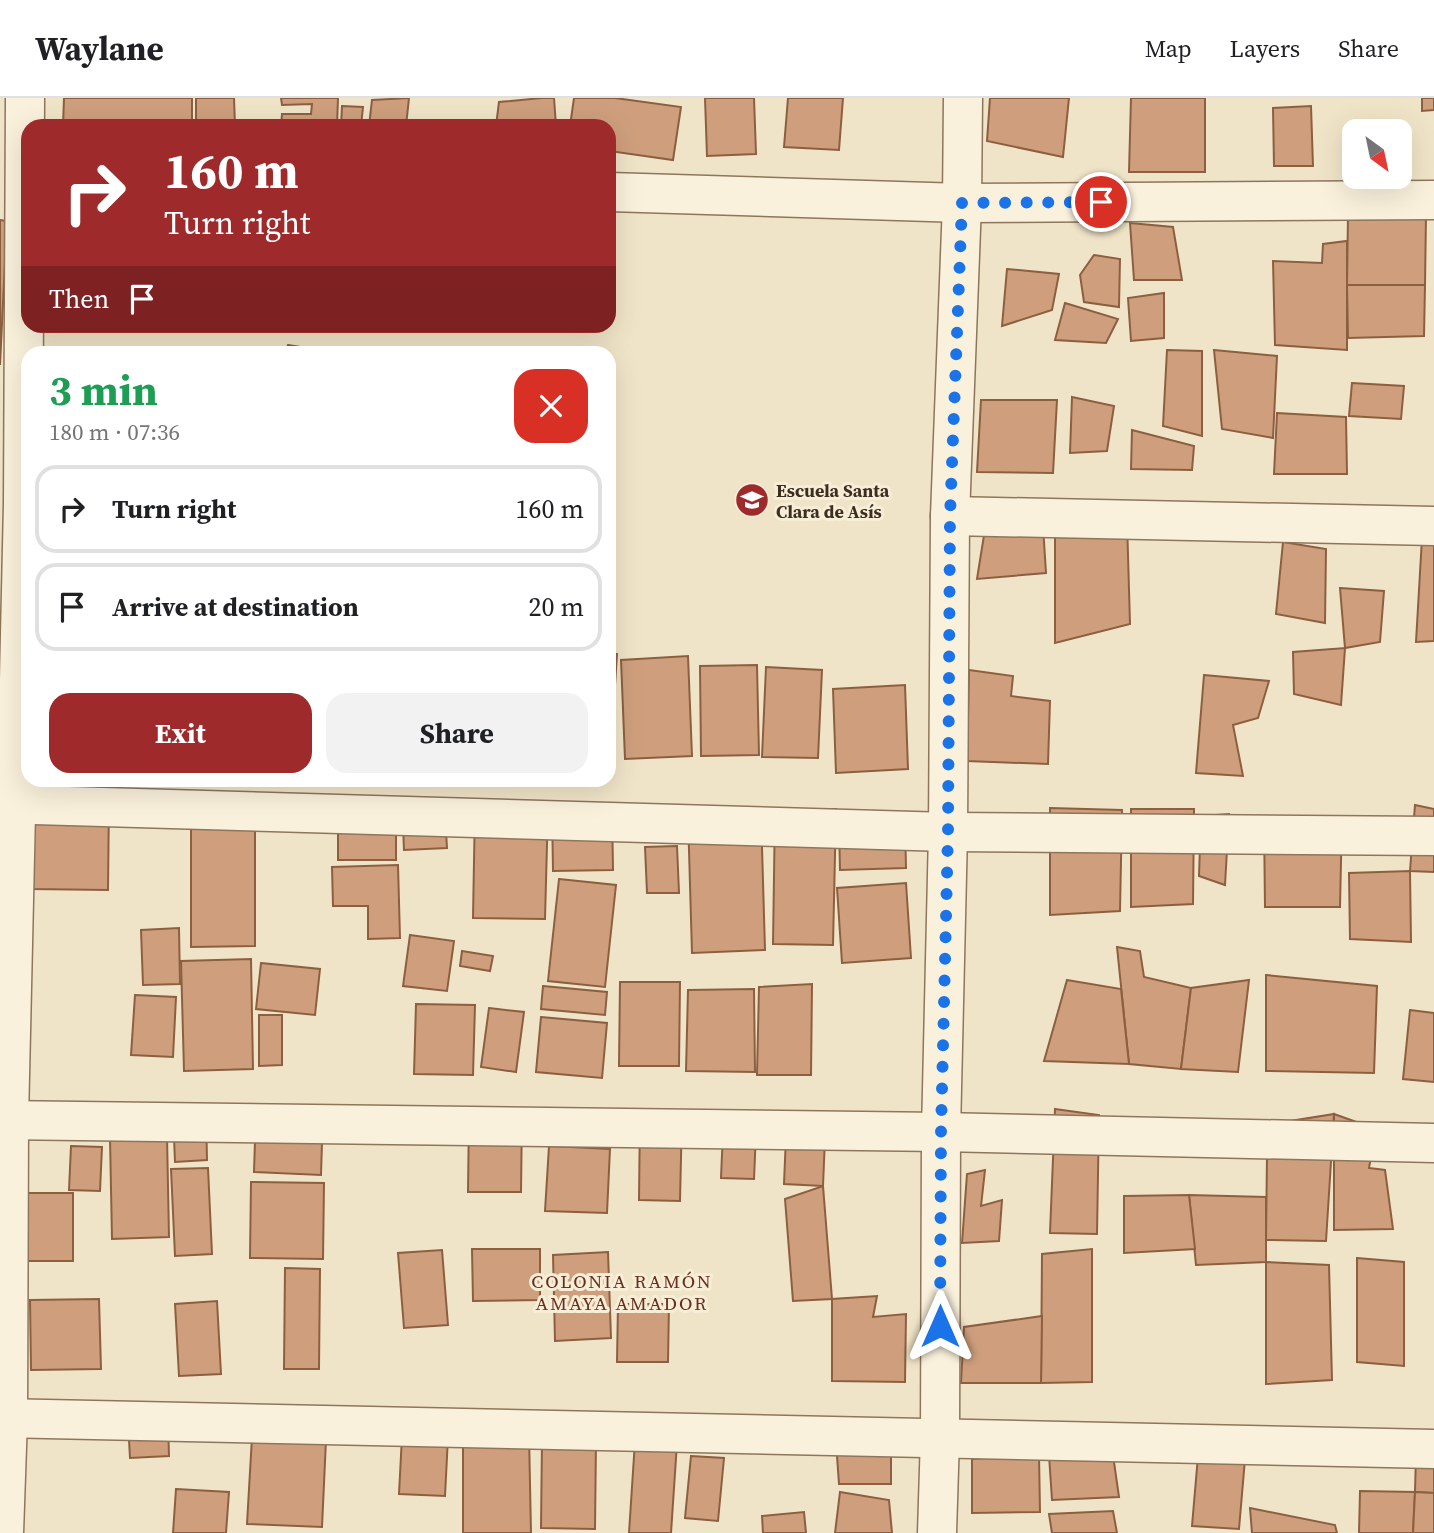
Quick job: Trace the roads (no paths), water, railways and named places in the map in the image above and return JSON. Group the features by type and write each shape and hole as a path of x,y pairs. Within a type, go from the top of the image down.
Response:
{"street":[{"path":"22,119 24,98"},
{"path":"936,1533 940,1437 941,1132 948,832 950,516 962,203 963,98"},
{"path":"5,1533 5,1120 9,805 17,503 17,174 21,131"},
{"path":"616,192 962,203 1434,200"},
{"path":"950,516 1434,526"},
{"path":"9,805 948,832 1434,836"},
{"path":"5,1120 941,1132 1434,1143"},
{"path":"4,1418 1434,1449"}],"place":[{"name":"Escuela Santa Clara de Asís","path":"752,500"}],"district":[{"name":"COLONIA RAMÓN AMAYA AMADOR","path":"622,1292"}]}
